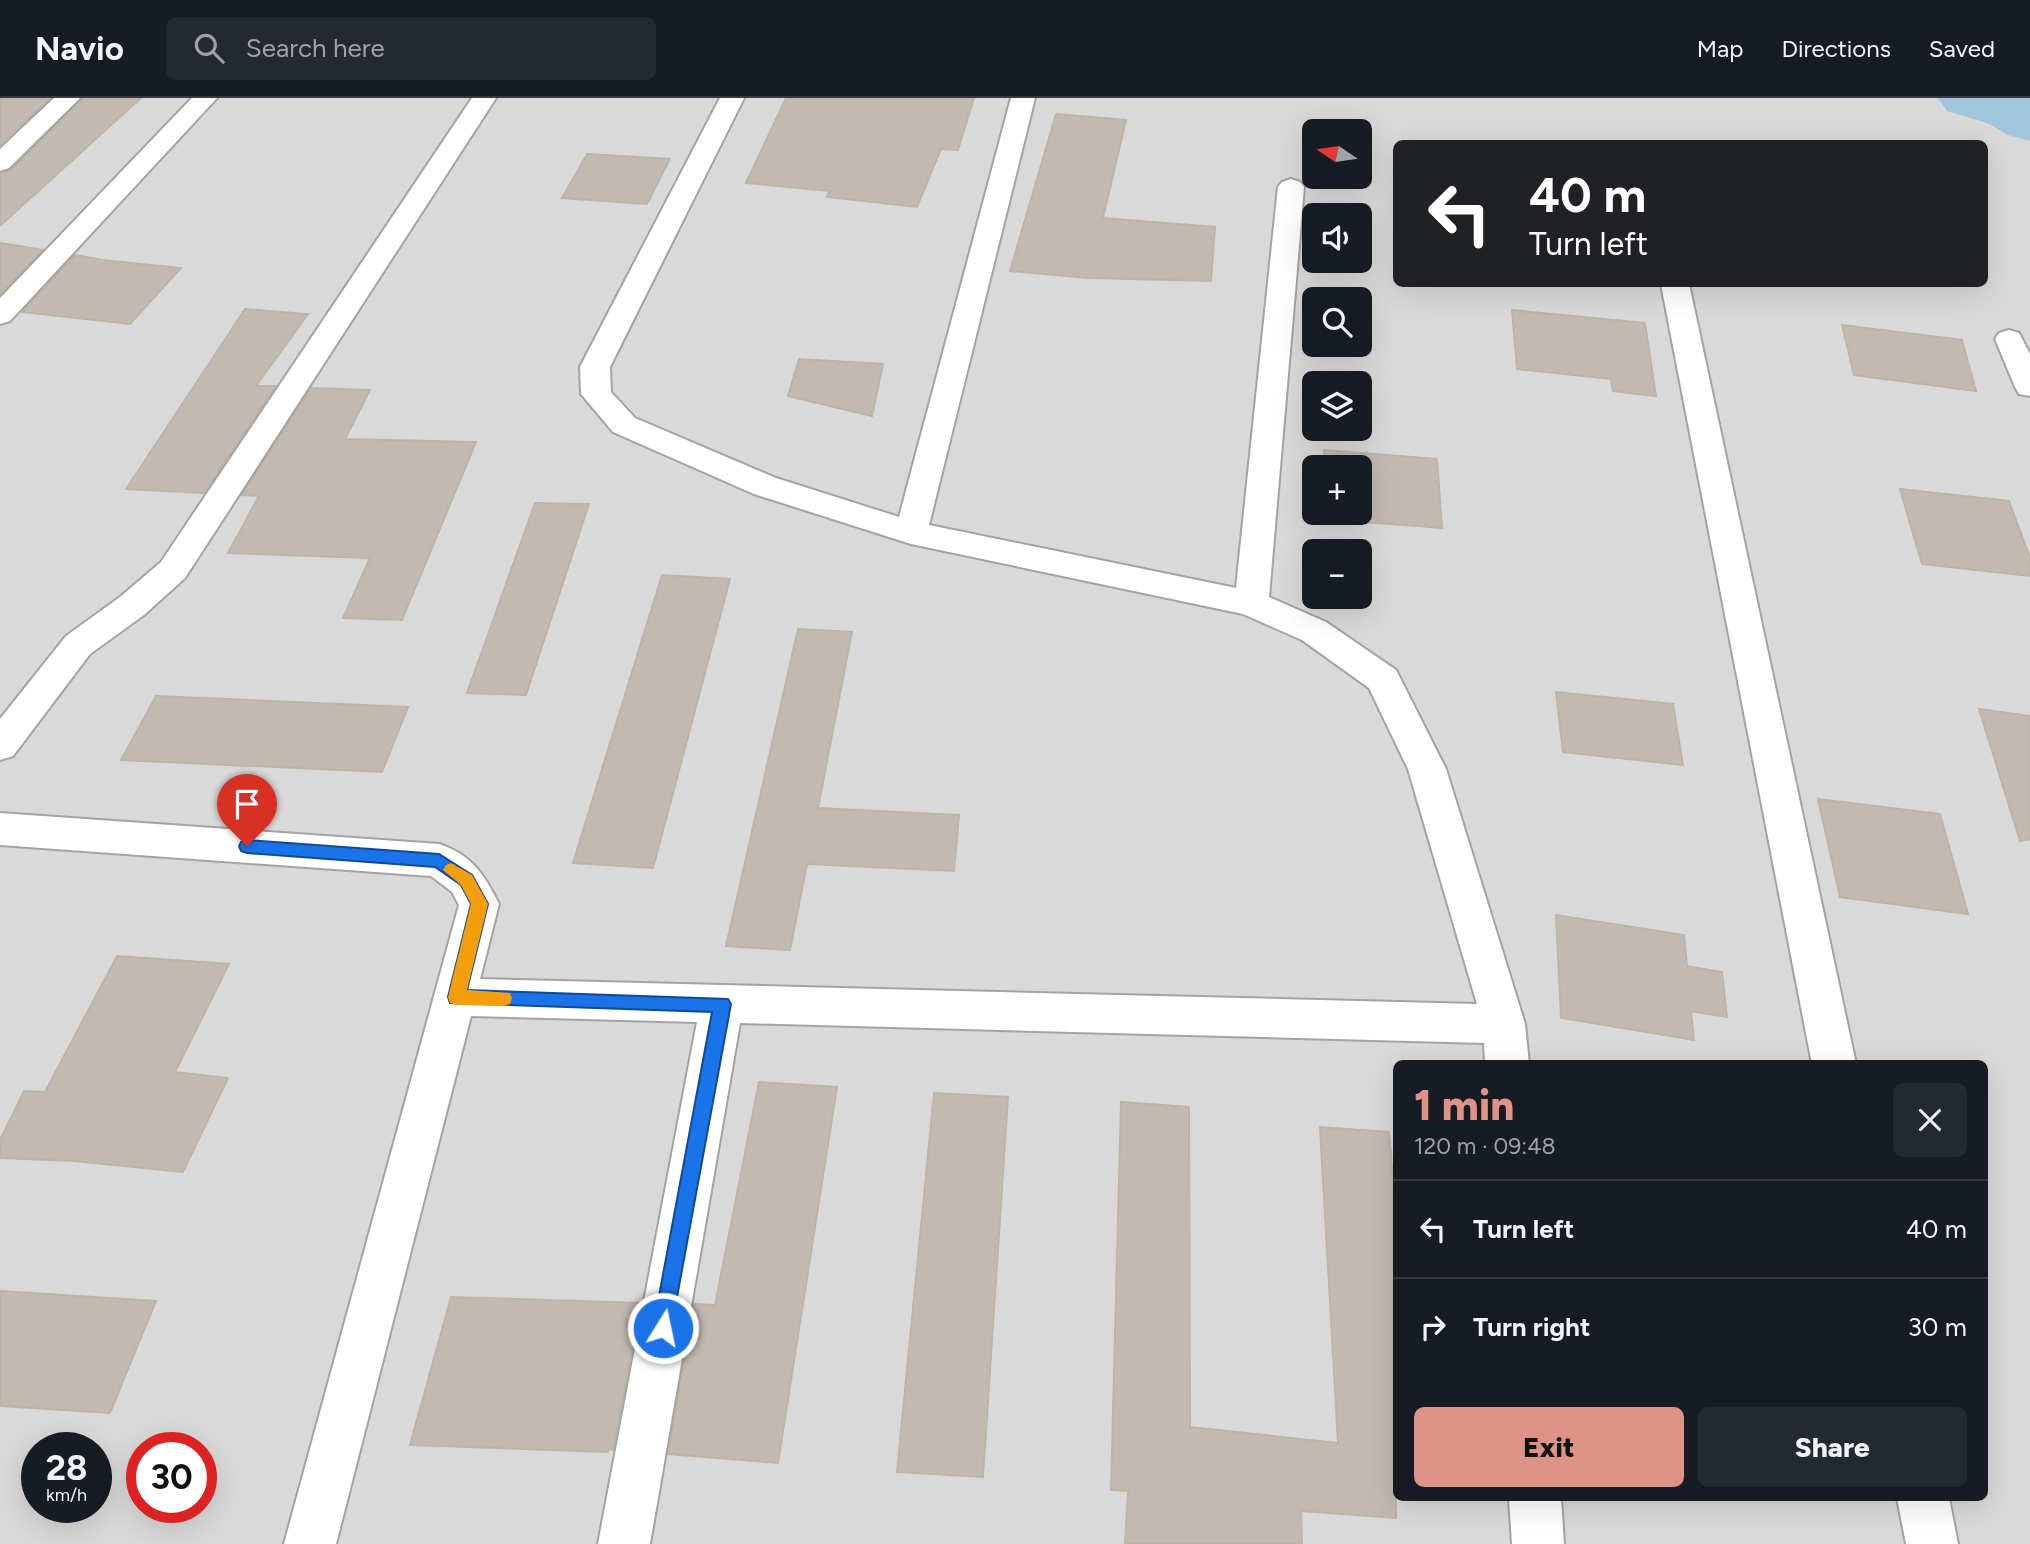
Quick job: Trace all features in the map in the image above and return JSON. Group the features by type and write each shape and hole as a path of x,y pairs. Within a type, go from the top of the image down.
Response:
{"street":[{"path":"0,163 68,98"},
{"path":"0,315 205,98"},
{"path":"0,746 78,645 132,606 173,570 484,98"},
{"path":"456,997 722,1004 1506,1044 1427,769 1384,679 1314,631 1251,603 911,533 765,486 624,425 596,394 595,367 732,98"},
{"path":"911,533 1023,98"},
{"path":"1251,603 1291,187"},
{"path":"1676,287 1833,1060"},
{"path":"2009,339 2030,387"},
{"path":"0,829 439,860 466,880 479,904 310,1544"},
{"path":"624,1544 722,1004"},
{"path":"1535,1501 1538,1544"},
{"path":"1924,1501 1932,1544"}],"shaded area":[{"path":"0,98 2030,98 2030,1544 0,1544"}],"building":[{"path":"0,98 50,98 0,145"},
{"path":"83,98 141,98 0,226 0,173 11,170"},
{"path":"786,98 974,98 958,150 941,149 917,207 827,197 830,191 746,183"},
{"path":"1056,114 1126,120 1103,218 1215,227 1211,281 1088,278 1010,271"},
{"path":"587,154 670,159 647,204 562,198"},
{"path":"0,243 43,250 0,294"},
{"path":"75,255 181,268 130,324 22,312"},
{"path":"245,309 308,314 256,386 276,386 204,493 126,489"},
{"path":"1512,310 1645,323 1656,396 1613,391 1611,379 1517,369"},
{"path":"1842,325 1962,340 1976,391 1854,375"},
{"path":"799,359 883,364 872,416 788,396"},
{"path":"311,388 370,390 345,439 476,442 402,620 343,618 370,558 228,553 259,496 242,495"},
{"path":"1324,450 1437,459 1442,528 1372,523 1372,455 1324,455"},
{"path":"1900,489 2009,501 2030,558 2030,576 1922,564"},
{"path":"535,503 589,504 526,695 467,693"},
{"path":"662,575 730,579 653,868 573,863"},
{"path":"798,629 852,632 818,808 959,815 954,871 807,864 790,950 726,946"},
{"path":"1556,692 1673,704 1683,765 1563,752"},
{"path":"156,696 408,707 382,772 121,760"},
{"path":"1979,709 2030,716 2030,839 2020,841"},
{"path":"1818,799 1940,814 1968,914 1840,897"},
{"path":"1556,915 1684,935 1687,966 1722,972 1727,1017 1691,1011 1694,1040 1561,1018"},
{"path":"117,956 229,964 175,1072 228,1078 183,1172 74,1161 0,1158 0,1140 24,1091 45,1092"},
{"path":"759,1082 837,1087 778,1463 668,1454 694,1304 715,1305"},
{"path":"934,1093 1008,1097 983,1477 897,1472"},
{"path":"1121,1102 1189,1107 1190,1427 1338,1443 1320,1127 1389,1132 1393,1178 1393,1501 1396,1501 1396,1518 1301,1511 1302,1544 1125,1544 1128,1491 1111,1490"},
{"path":"0,1291 156,1301 110,1413 0,1406"},
{"path":"451,1297 641,1303 613,1450 609,1449 608,1452 410,1445"}],"waterway":[{"path":"1969,98 2009,110 2030,122"}],"slow traffic":[{"path":"451,870 466,880 479,904 456,997 504,998"}],"route":[{"path":"247,846 439,860 466,880 479,904 456,997 722,1004 663,1328"}]}
